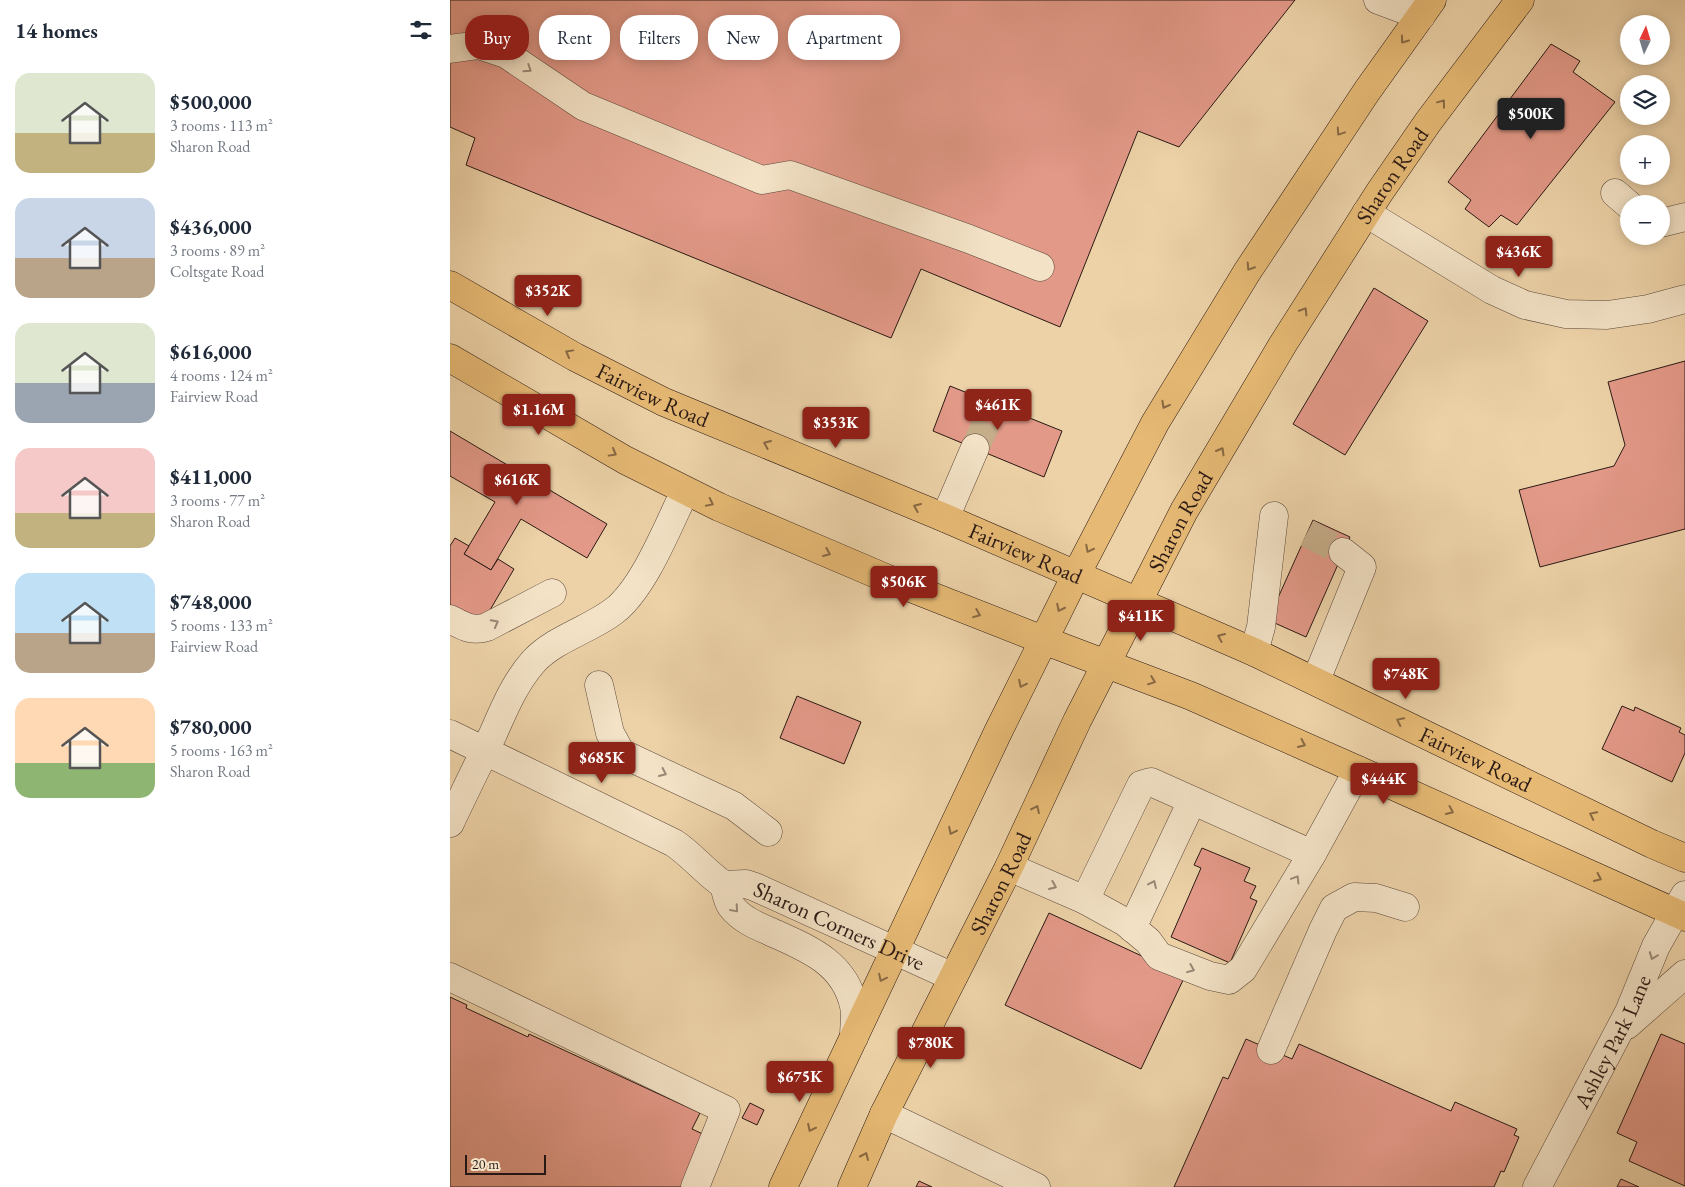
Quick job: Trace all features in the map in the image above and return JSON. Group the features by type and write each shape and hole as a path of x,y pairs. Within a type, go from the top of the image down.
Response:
{"main road":[{"name":"Sharon Road","path":"852,1187 884,1114 954,977 1106,664 1184,511 1283,344 1366,213 1428,122 1520,0"},
{"path":"783,1187 998,732 1076,575 1171,393 1297,196 1367,91 1426,8"},
{"name":"Fairview Road","path":"450,285 575,357 664,402 944,518 1254,652 1316,680 1652,844 1685,858"},
{"path":"450,358 571,430 650,474 790,538 1043,640 1190,696 1682,909"}],"street":[{"path":"1378,0 1426,8"},
{"path":"450,49 479,45 506,54 582,106 762,180 790,176 969,239 1040,267"},
{"path":"1366,213 1492,290 1525,304 1566,314 1607,315 1685,299"},
{"path":"1670,221 1685,217"},
{"path":"944,518 975,448"},
{"path":"450,823 513,692 533,662 553,645 613,612 630,596 648,566 685,491"},
{"path":"1254,652 1261,627 1274,516"},
{"path":"1316,680 1362,567 1343,552"},
{"path":"450,619 471,630 480,630 552,593"},
{"path":"600,685 610,733 621,754 734,806 768,832"},
{"name":"Sharon Corners Drive","path":"450,734 684,850 702,868 724,885 731,906 744,919 820,956 834,967 845,983 853,1005 854,1037"},
{"path":"1008,867 1085,900 1126,922 1148,941 1159,956 1210,976 1229,980 1243,969 1312,854 1358,770"},
{"path":"1085,900 1141,785 1151,782 1312,854"},
{"path":"1132,928 1192,801"},
{"name":"Sharon Corners Drive","path":"724,885 746,884 755,887 954,977"},
{"path":"1271,1050 1334,908 1354,897 1376,898 1405,907"},
{"name":"Ashley Park Lane","path":"1537,1187 1630,1012 1656,946 1682,909"},
{"path":"1618,1032 1685,974"},
{"path":"450,977 726,1110 695,1187"},
{"path":"884,1114 1036,1187"}],"building":[{"path":"450,0 1295,0 1179,147 1138,131 1060,327 921,269 891,338 466,165 475,138 450,127"},
{"path":"1551,44 1580,61 1573,72 1615,102 1517,225 1501,215 1489,227 1465,209 1471,200 1448,182"},
{"path":"1374,288 1428,321 1345,455 1293,424"},
{"path":"1685,361 1685,529 1540,567 1519,490 1614,466 1625,445 1608,382"},
{"path":"950,386 1062,431 1044,477 933,431"},
{"path":"450,431 607,524 587,558 521,519 491,570 464,554 495,502 450,476"},
{"path":"1313,520 1350,537 1306,637 1268,620"},
{"path":"455,538 469,546 464,554 491,570 498,559 514,569 483,622 450,631 450,546"},
{"path":"797,696 861,722 844,764 780,738"},
{"path":"1622,706 1634,711 1635,707 1681,728 1679,732 1685,735 1685,753 1672,782 1602,749"},
{"path":"1202,848 1250,868 1244,881 1256,886 1250,898 1257,901 1230,963 1171,937 1201,868 1194,865"},
{"path":"1049,913 1185,976 1141,1069 1005,1005"},
{"path":"450,997 467,1005 466,1008 528,1037 529,1034 700,1113 692,1129 707,1136 683,1187 450,1187"},
{"path":"1661,1034 1685,1044 1685,1186 1629,1161 1637,1142 1617,1133"},
{"path":"1246,1039 1292,1059 1299,1044 1451,1111 1455,1102 1517,1129 1514,1135 1519,1137 1504,1172 1501,1171 1494,1187 1174,1187 1223,1077 1228,1079"},
{"path":"750,1103 764,1110 757,1125 742,1118"},
{"path":"1621,1179 1639,1187 1617,1187"},
{"path":"919,1181 932,1187 916,1187"}],"tunnel":[{"path":"975,448 995,404"},
{"path":"1307,533 1343,552"}]}
